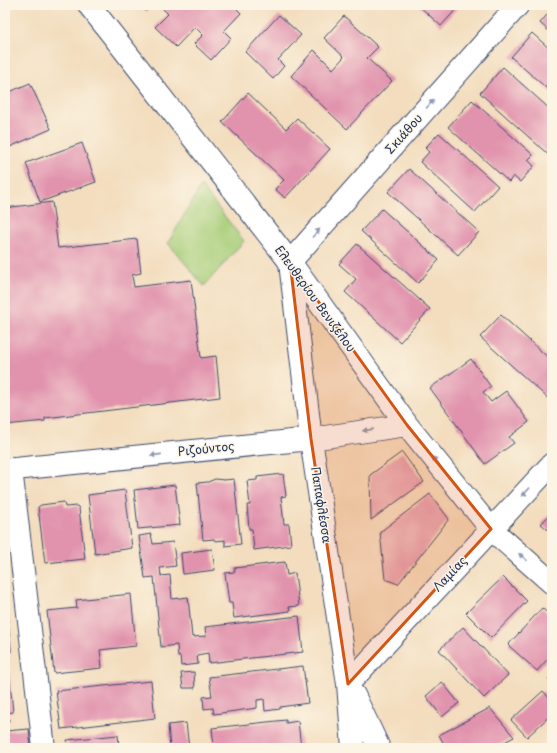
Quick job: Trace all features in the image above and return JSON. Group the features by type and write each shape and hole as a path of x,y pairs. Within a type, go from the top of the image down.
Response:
{"street":[{"name":"Ελευθερίου Βενιζέλου","path":"89,5 290,262 407,425 491,529 552,582"},
{"name":"Σκιάθου","path":"290,262 518,5"},
{"name":"Παπαφλέσσα","path":"290,262 311,439 348,684 353,748"},
{"name":"Ριζούντος","path":"8,470 311,439 407,425"},
{"name":"Λαμίας","path":"348,684 552,464"},
{"path":"8,470 44,748"},
{"path":"348,684 379,748"}],"highlighted area":[{"path":"290,262 407,425 491,529 348,684 311,439"}],"green space":[{"path":"201,186 244,241 204,286 168,243"}],"building":[{"path":"140,5 151,5 146,11"},
{"path":"159,5 233,5 241,13 224,31 231,38 211,60 194,44 203,35 195,27 176,47 155,27 168,14"},
{"path":"418,5 460,5 441,26"},
{"path":"552,9 552,34 540,23"},
{"path":"279,15 301,35 278,60 284,66 273,79 245,52"},
{"path":"344,16 378,47 367,58 392,81 347,129 291,76 314,50 333,69 344,57 324,38"},
{"path":"532,33 552,51 552,93 511,57"},
{"path":"503,67 552,111 552,158 480,93"},
{"path":"30,83 51,129 5,149 5,94"},
{"path":"248,93 286,129 297,118 330,149 285,198 275,189 284,180 222,122"},
{"path":"472,100 533,155 528,160 534,166 520,182 513,176 509,182 448,127"},
{"path":"439,133 498,186 475,212 420,162 429,152 425,148"},
{"path":"82,143 96,182 40,202 26,163"},
{"path":"409,169 479,232 458,255 388,192"},
{"path":"52,202 58,248 137,239 141,273 132,275 134,287 191,280 201,358 216,356 220,397 45,418 45,421 5,425 5,283 7,283 5,266 5,208"},
{"path":"382,209 439,260 418,283 361,231"},
{"path":"357,244 430,309 400,342 345,292 356,279 339,264"},
{"path":"501,315 552,361 552,402 480,337"},
{"path":"471,359 491,387 483,392 491,402 506,391 529,422 509,437 514,443 485,464 430,388"},
{"path":"402,452 424,482 371,520 370,475"},
{"path":"283,474 286,496 281,497 284,524 289,524 291,545 254,550 252,529 249,529 247,505 250,505 247,481 257,480 257,477"},
{"path":"215,479 234,479 241,544 225,546 225,540 203,540 197,483 208,482"},
{"path":"175,485 180,525 138,529 134,490"},
{"path":"125,490 132,548 95,554 88,495"},
{"path":"430,494 449,519 398,584 385,579 380,532"},
{"path":"64,502 65,507 77,506 79,508 85,559 45,563 38,507 41,505"},
{"path":"552,512 552,533 541,524"},
{"path":"151,534 153,544 173,542 176,566 160,568 161,576 170,575 172,599 188,597 192,637 206,636 205,627 299,616 303,652 209,663 208,653 197,655 198,664 181,666 180,656 178,657 177,645 161,647 154,577 145,578 139,536"},
{"path":"212,549 215,570 183,574 181,553"},
{"path":"285,562 287,575 295,573 299,606 289,607 290,611 234,618 232,603 229,603 225,573 235,572 234,568"},
{"path":"503,577 527,601 491,638 466,613"},
{"path":"131,594 136,646 100,650 102,668 54,673 47,611 77,608 76,600"},
{"path":"542,608 552,617 552,654 537,671 508,645"},
{"path":"5,609 7,609 11,652 5,652"},
{"path":"463,627 508,675 484,698 439,650"},
{"path":"303,666 308,703 265,711 264,699 257,700 257,708 214,714 213,708 204,709 203,697 212,696 209,677"},
{"path":"5,672 9,672 13,712 8,713 9,721 5,721"},
{"path":"194,672 195,688 183,688 181,673"},
{"path":"552,675 552,684 548,679"},
{"path":"151,681 155,718 61,729 56,691"},
{"path":"442,682 459,703 442,717 426,696"},
{"path":"543,691 552,701 552,714 527,737 511,720"},
{"path":"490,708 514,737 493,748 446,748 439,735"},
{"path":"286,720 286,723 298,721 301,748 214,747 212,728"},
{"path":"186,723 189,748 170,748 168,725"},
{"path":"29,729 31,748 5,748 5,731"},
{"path":"118,735 119,748 69,748 67,740"}]}
